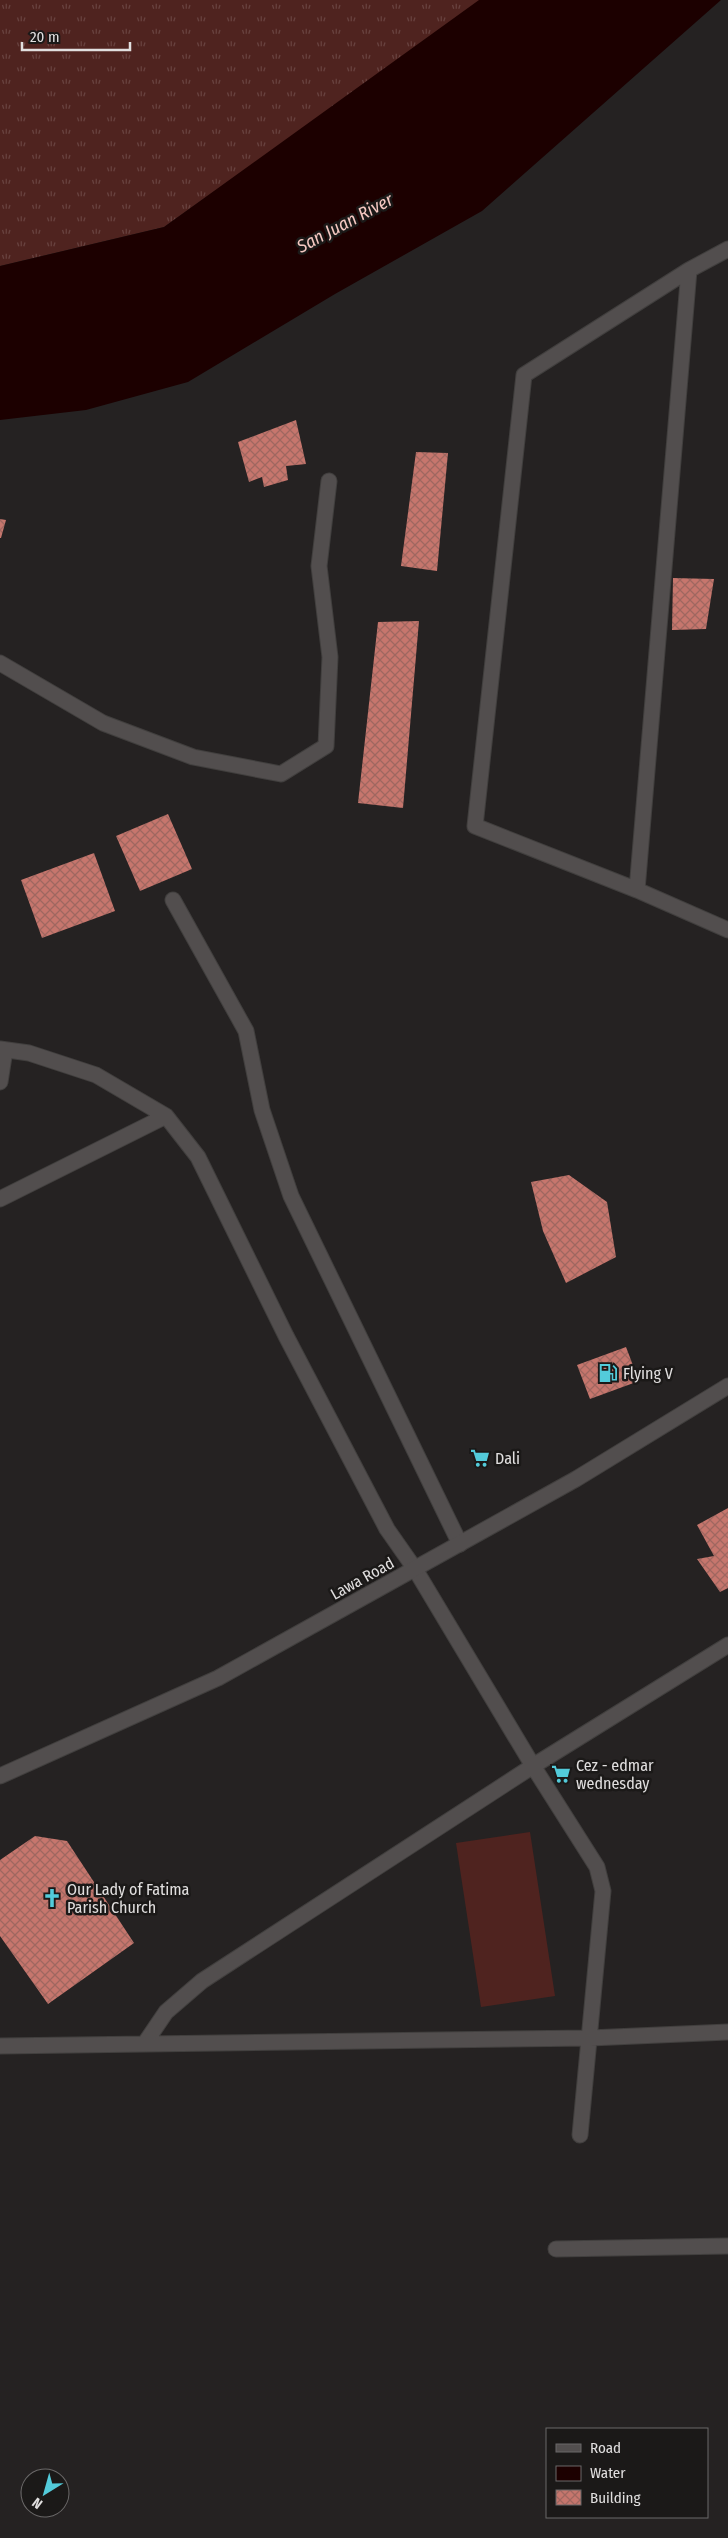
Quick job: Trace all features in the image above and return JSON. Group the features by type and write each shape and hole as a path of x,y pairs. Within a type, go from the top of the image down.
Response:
{"street":[{"path":"728,249 689,270 524,375 475,826 637,890 728,930"},
{"path":"637,890 689,270"},
{"path":"0,663 103,722 193,757 281,774 326,746 330,657 319,566 329,481"},
{"path":"173,900 246,1031 262,1110 291,1196 460,1544"},
{"path":"0,1082 2,1049 29,1053 96,1075 166,1116 198,1157 286,1336 387,1528 415,1569 533,1766 597,1867 603,1892 580,2134"},
{"path":"0,1199 166,1116"},
{"name":"Lawa Road","path":"0,1776 218,1678 576,1479 728,1386"},
{"path":"145,2043 166,2012 202,1982 533,1766 728,1645"},
{"path":"0,2046 590,2038 728,2032"},
{"path":"556,2249 728,2246"}],"green space":[{"path":"0,0 484,0 164,227 0,266"},
{"path":"530,1832 555,1996 481,2007 456,1843"}],"water":[{"name":"San Juan River","path":"479,0 721,0 482,211 335,294 188,382 86,410 0,420 0,266 164,227"}],"building":[{"path":"296,420 306,464 286,466 288,480 264,487 262,477 249,482 238,442"},
{"path":"416,452 448,453 437,571 401,566"},
{"path":"0,519 6,520 1,538 0,538"},
{"path":"673,578 714,579 706,629 672,630"},
{"path":"419,621 403,808 358,803 378,622"},
{"path":"168,814 192,869 140,891 116,836"},
{"path":"94,853 115,911 42,938 21,880"},
{"path":"569,1175 607,1202 616,1257 566,1283 543,1231 531,1182"},
{"name":"Flying V","path":"626,1347 639,1381 590,1399 577,1365"},
{"path":"728,1508 728,1588 720,1592 697,1559 714,1556 697,1525"},
{"name":"Our Lady of Fatima Parish Church","path":"35,1836 67,1841 134,1943 48,2004 0,1936 0,1860"}],"place":[{"name":"Flying V","path":"608,1373"},
{"name":"Dali","path":"480,1458"},
{"name":"Cez - edmar wednesday","path":"561,1774"},
{"name":"Our Lady of Fatima Parish Church","path":"52,1898"}]}
